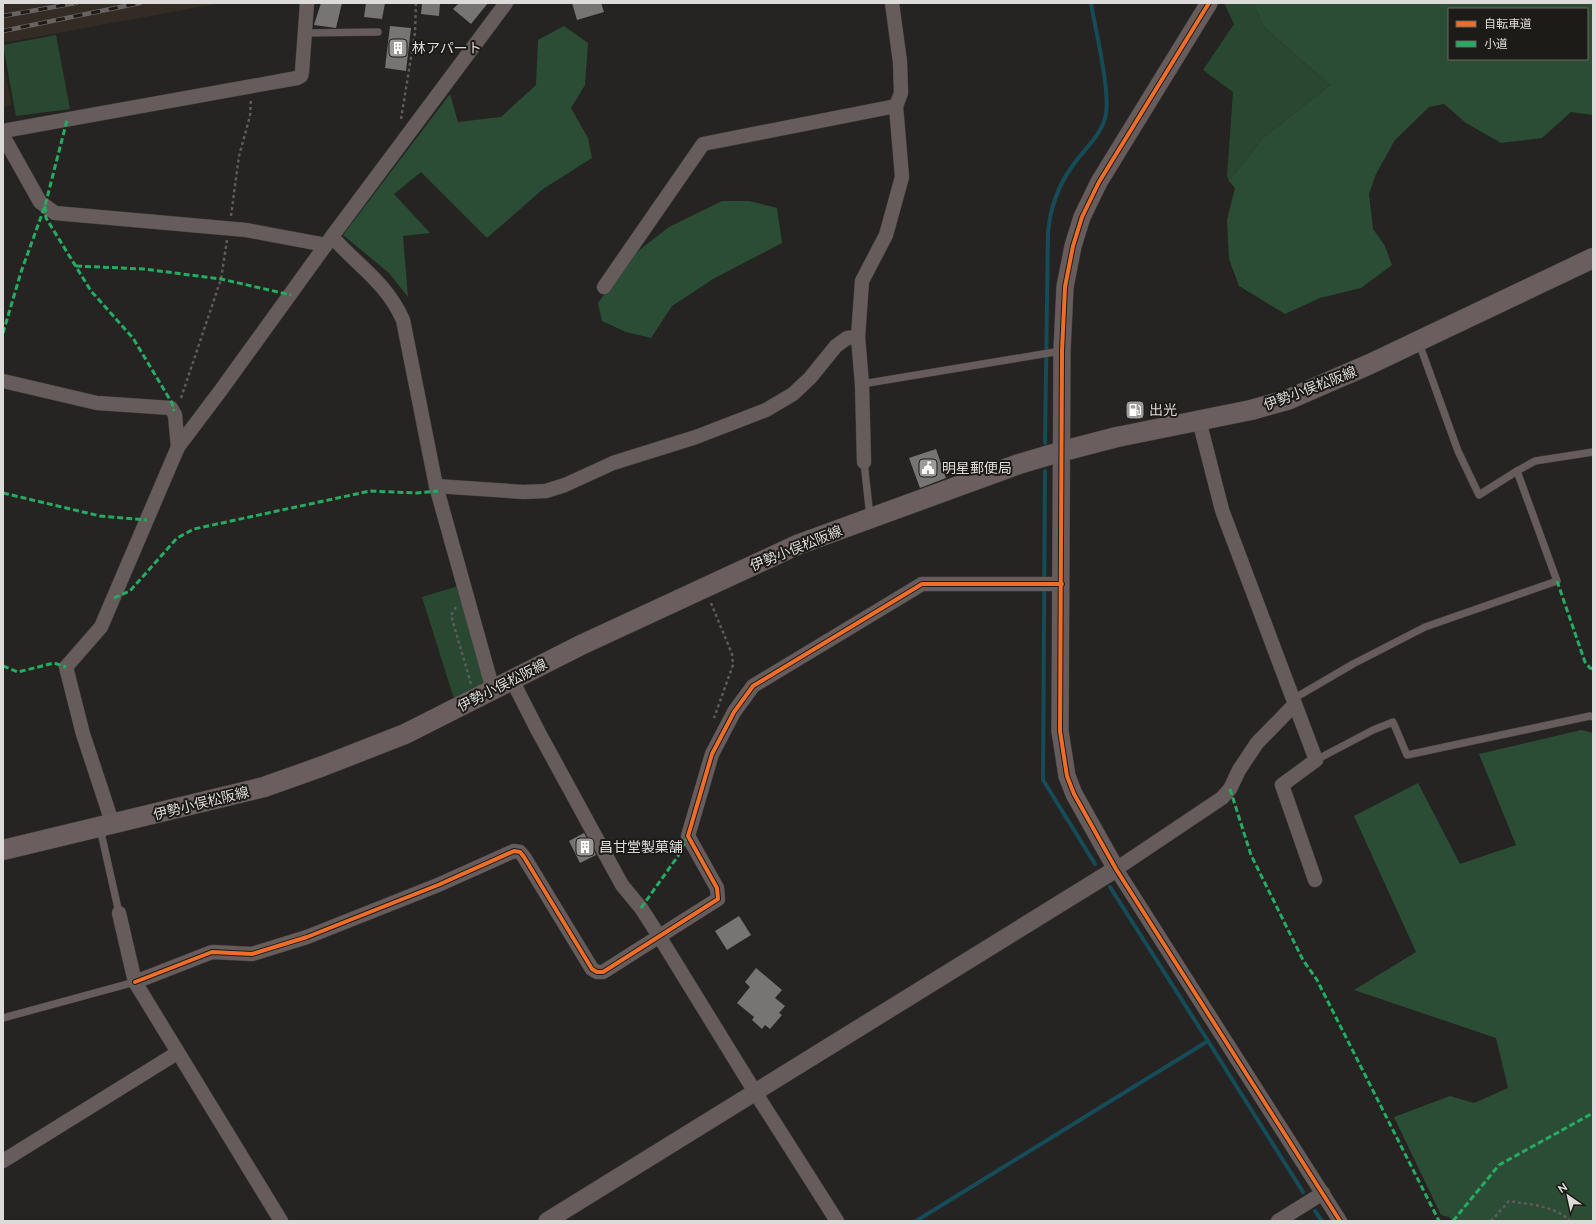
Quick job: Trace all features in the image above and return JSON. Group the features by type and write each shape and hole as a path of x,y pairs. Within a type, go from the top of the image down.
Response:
{"main road":[{"name":"伊勢小俣松阪線","path":"3,850 264,787 323,766 405,734 475,700 581,645 797,545 1019,464 1117,437 1251,410 1286,400 1370,364 1593,258"}],"street":[{"path":"3,131 251,88 297,78 301,76 307,3"},
{"path":"106,826 66,668 101,627 178,446 506,3"},
{"path":"864,462 862,384 858,337 862,281 886,235 902,177 896,106 900,93 900,62 892,3"},
{"path":"1209,3 1099,182 1082,217 1073,246 1065,288 1057,352 1063,451 1057,584 1060,731 1063,754 1074,794 1116,869 1340,1221"},
{"path":"604,287 703,144 896,106"},
{"path":"3,136 40,202 55,213 229,228 335,240 374,277 398,309 403,320 436,486 493,690"},
{"path":"436,486 523,492 546,492 565,485 613,462 696,437 766,410 793,394 836,346 847,338 858,337"},
{"path":"3,381 97,403 171,408 174,411 178,446"},
{"path":"1199,420 1222,510 1316,760 1282,785 1315,880"},
{"path":"135,982 212,952 252,954 307,937 438,885 514,851 520,852 524,857 592,969 597,972 603,972 718,899 717,888 688,836 712,754 734,712 753,686 922,584 1057,584"},
{"path":"512,680 625,890 641,908 659,936 755,1092 837,1221"},
{"path":"547,1221 1116,869 1222,798 1230,789 1239,770 1257,743 1294,701"},
{"path":"119,913 135,982 177,1054 281,1221"},
{"path":"3,1160 177,1054"},
{"path":"1278,1221 1323,1193"}],"lane":[{"path":"305,33 378,32"},
{"path":"1418,341 1458,451 1479,495 1535,461 1593,452"},
{"path":"862,384 1057,352"},
{"path":"864,462 871,519"},
{"path":"1294,701 1353,664 1425,627 1557,581 1517,471"},
{"path":"1316,760 1373,730 1393,722 1407,755 1590,716 1593,717"},
{"path":"106,826 119,913"},
{"path":"3,1018 135,982"}],"path":[{"path":"404,139 398,135 415,33 416,3"},
{"path":"174,411 179,405 220,279 239,156 250,116 251,88"},
{"path":"705,587 732,654 733,665 714,721"},
{"path":"467,601 456,607 451,615 475,700"},
{"path":"1491,1221 1509,1201 1545,1207 1561,1212 1570,1221"}],"shaded area":[{"path":"3,3 221,3 3,43"},
{"path":"3,62 12,105 3,107"}],"green space":[{"path":"1224,3 1253,3 1265,28 1330,85 1263,138 1229,181 1227,176 1233,92 1203,70 1234,24"},
{"path":"1253,3 1593,3 1593,115 1571,112 1542,138 1501,143 1466,123 1444,104 1429,107 1395,140 1376,174 1369,194 1373,229 1385,246 1392,265 1361,288 1320,298 1285,314 1239,286 1229,259 1227,220 1235,188 1229,181 1263,138 1330,85 1265,28"},
{"path":"564,26 588,43 585,85 571,108 588,138 592,158 543,189 487,238 421,172 394,194 430,233 403,236 408,297 389,273 343,235 450,94 458,122 501,117 536,85 538,40"},
{"path":"56,35 70,109 16,116 3,45"},
{"path":"722,201 749,201 777,208 782,243 713,279 672,306 651,338 626,332 602,321 598,303 633,255 669,227"},
{"path":"458,586 485,685 454,699 422,597"},
{"path":"1581,730 1593,733 1593,1221 1453,1221 1449,1217 1441,1215 1394,1117 1450,1096 1474,1103 1508,1088 1496,1038 1354,990 1416,952 1354,816 1418,783 1460,864 1516,845 1479,754"}],"building":[{"path":"321,3 342,3 336,28 314,25"},
{"path":"366,3 385,3 382,19 364,17"},
{"path":"422,3 440,3 439,16 421,14"},
{"path":"459,3 488,3 471,24 453,9"},
{"path":"572,3 601,3 604,12 577,20"},
{"name":"林アパート","path":"390,26 411,28 406,71 385,68"},
{"name":"明星郵便局","path":"936,449 946,478 920,488 909,458"},
{"name":"昌甘堂製菓舗","path":"584,833 596,855 580,863 569,841"},
{"path":"739,916 751,935 727,950 715,931"},
{"path":"756,968 782,990 775,998 785,1006 779,1013 782,1015 770,1029 765,1025 762,1029 752,1020 754,1017 737,1003 750,987 745,982"}],"waterway":[{"path":"1045,443 1048,233 1050,216 1062,183 1075,162 1103,125 1107,108 1105,79 1091,3"},
{"path":"1045,471 1043,780 1095,864"},
{"path":"916,1221 1208,1041 1110,887"},
{"path":"1208,1041 1303,1192"},
{"path":"1315,1211 1322,1221"}],"railway":[{"path":"3,16 76,3"},
{"path":"3,31 140,3"}],"marked path":[{"path":"3,333 21,272 45,206 67,120"},
{"path":"45,206 46,218 91,291 133,338 172,403 174,411"},
{"path":"76,266 144,269 221,279 291,295"},
{"path":"114,598 130,591 177,538 194,529 370,491 417,493 438,491"},
{"path":"3,493 100,516 147,520"},
{"path":"1557,581 1585,662 1590,668 1593,669"},
{"path":"3,666 18,672 54,663 66,667"},
{"path":"1230,789 1251,855 1303,960 1317,980 1439,1221"},
{"path":"641,908 678,856 688,836"},
{"path":"1453,1221 1499,1165 1593,1113"}],"cycle path":[{"path":"1209,3 1099,182 1082,217 1073,246 1065,287 1062,351 1060,731 1067,776 1074,794 1116,869 1340,1221"},
{"path":"135,982 212,952 252,954 307,937 438,885 514,851 520,852 524,857 592,969 597,972 603,972 718,899 717,888 688,836 712,754 734,712 753,686 922,584 1062,584"}],"place":[{"name":"林アパート","path":"398,48"},
{"name":"出光","path":"1135,410"},
{"name":"明星郵便局","path":"928,468"},
{"name":"昌甘堂製菓舗","path":"585,847"}]}
